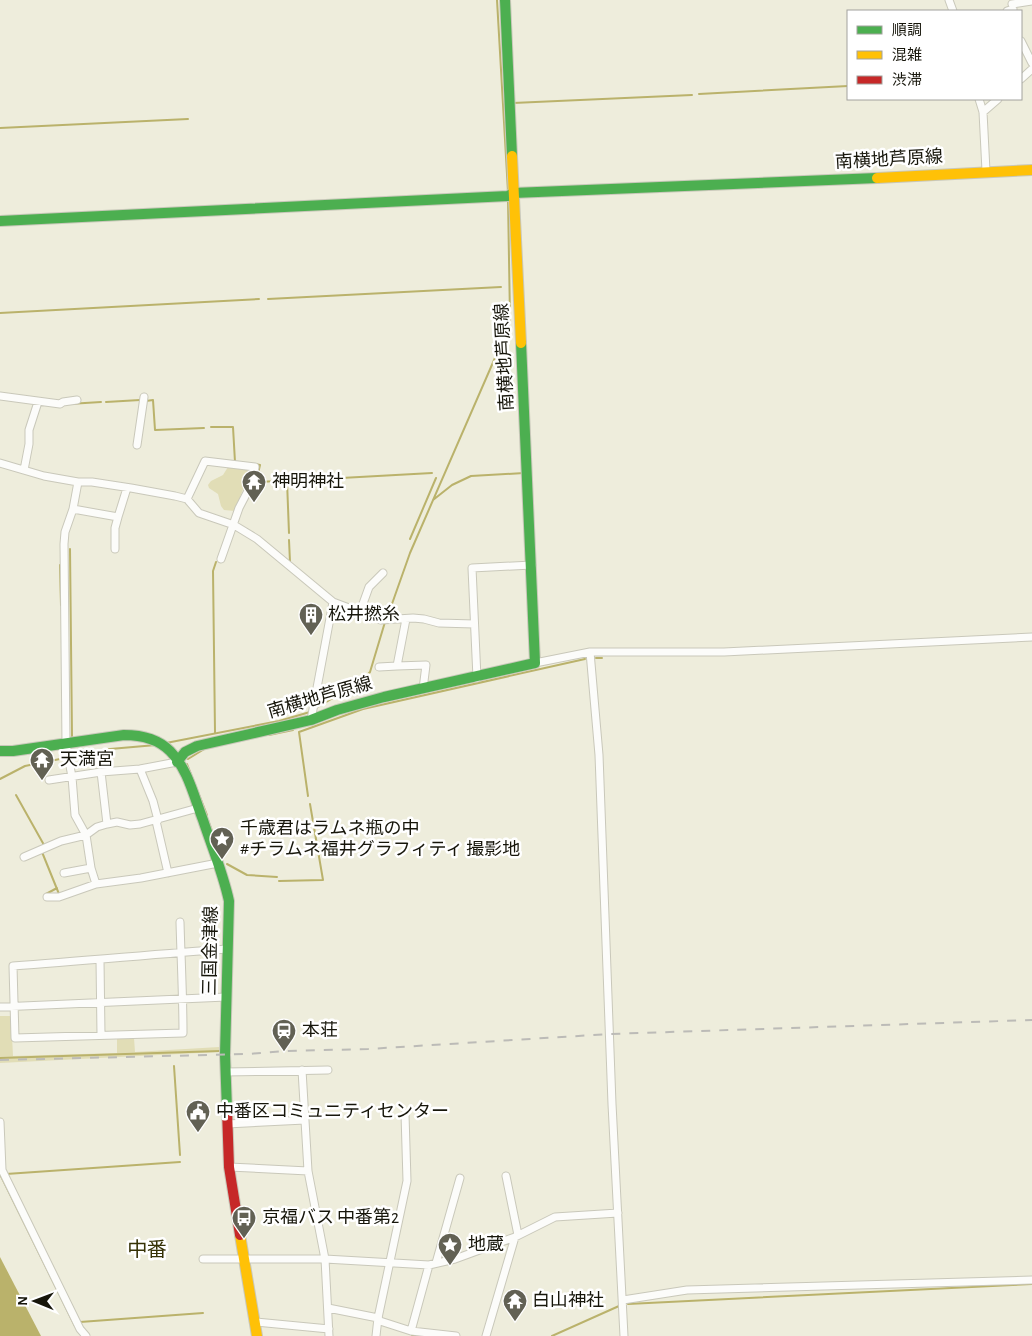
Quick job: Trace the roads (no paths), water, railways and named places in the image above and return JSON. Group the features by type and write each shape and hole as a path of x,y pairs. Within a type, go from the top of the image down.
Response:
{"main road":[{"path":"0,221 507,195 505,0"},
{"name":"南横地芦原線","path":"177,762 185,752 197,746 311,720 337,710 535,663 532,566 507,195 1032,170"},
{"name":"三国金津線","path":"0,751 13,751 116,736 140,735 157,741 170,751 184,770 218,863 229,901 225,1072 229,1167 257,1336"}],"street":[{"path":"1011,7 1032,1"},
{"path":"1022,43 1032,63"},
{"path":"1022,78 1032,69"},
{"path":"979,100 983,112 986,171"},
{"path":"983,112 997,100"},
{"path":"0,396 60,404 77,400"},
{"path":"137,445 144,397"},
{"path":"24,470 29,444 29,430 38,402"},
{"path":"187,500 205,461 255,467 252,482 239,508 222,559"},
{"path":"0,463 44,476 78,482 92,482 175,496 187,500 199,513 234,524 257,539 333,602 381,620 424,619 439,624 474,624"},
{"path":"78,482 73,510 65,532 64,544 66,744 72,777 75,815 86,835 91,868 96,884"},
{"path":"115,549 115,528 127,488"},
{"path":"73,510 118,517"},
{"path":"477,678 472,568 532,566"},
{"path":"360,612 369,587 384,573"},
{"path":"311,720 333,602"},
{"path":"397,666 406,619"},
{"path":"535,663 590,652 724,652 1032,636"},
{"path":"590,652 600,754 612,1104 624,1336"},
{"path":"379,666 426,665 423,689"},
{"path":"49,780 101,772 140,769 177,762"},
{"path":"140,769 153,801 168,873"},
{"path":"101,772 107,824"},
{"path":"24,857 61,841 86,835 97,827 107,824 117,822 130,825 140,824 198,808"},
{"path":"47,897 59,896 96,884 218,863"},
{"path":"64,873 91,868"},
{"path":"180,922 181,952 183,999 183,1033 15,1038 13,966 100,960 181,952 227,949"},
{"path":"100,960 101,1035"},
{"path":"0,1007 226,997"},
{"path":"256,1322 329,1332 325,1259 308,1171 302,1070"},
{"path":"225,1072 328,1070"},
{"path":"376,1336 378,1318 407,1180 405,1114"},
{"path":"227,1124 305,1120"},
{"path":"0,1122 2,1170 80,1329 86,1336"},
{"path":"229,1167 308,1171"},
{"path":"486,1336 517,1236 506,1176"},
{"path":"436,1263 460,1178"},
{"path":"203,1260 325,1259 428,1265 455,1259 517,1236 555,1217 618,1213"},
{"path":"412,1331 428,1265"},
{"path":"622,1300 687,1290 1032,1280"},
{"path":"328,1308 378,1318 412,1331 456,1336"}],"waterway":[{"path":"497,0 508,192"},
{"path":"699,94 847,86"},
{"path":"513,103 692,95"},
{"path":"0,128 188,119"},
{"path":"387,618 410,553 508,328 510,318 508,200"},
{"path":"268,299 501,287"},
{"path":"0,313 259,299"},
{"path":"106,402 140,400"},
{"path":"146,401 153,400 155,430 204,428"},
{"path":"69,404 101,402"},
{"path":"211,427 233,427 235,462"},
{"path":"255,464 260,465 256,482 280,481"},
{"path":"289,533 287,481 432,473"},
{"path":"433,500 452,485 471,476 524,473"},
{"path":"410,539 436,478"},
{"path":"289,540 290,562"},
{"path":"70,549 72,737"},
{"path":"215,732 213,571 216,562"},
{"path":"60,565 61,605"},
{"path":"316,708 362,681 370,672 385,622"},
{"path":"596,658 602,658"},
{"path":"308,796 299,732 363,709 585,659"},
{"path":"166,743 279,721 310,712"},
{"path":"269,735 293,730"},
{"path":"0,779 25,766 110,749 156,745"},
{"path":"188,759 206,748"},
{"path":"187,764 207,815"},
{"path":"16,795 44,845"},
{"path":"279,881 323,880 310,804"},
{"path":"208,820 222,859"},
{"path":"42,852 59,894"},
{"path":"227,864 247,875 277,877"},
{"path":"46,894 57,888"},
{"path":"0,1058 220,1051"},
{"path":"174,1066 180,1155"},
{"path":"6,1174 180,1162"},
{"path":"1,1176 75,1326"},
{"path":"628,1304 1032,1284"},
{"path":"552,1336 619,1306"},
{"path":"80,1322 203,1313"},
{"path":"412,1336 422,1336"}],"railway":[{"path":"0,1060 248,1054 368,1049 610,1034 1032,1020"}],"place":[{"name":"神明神社","path":"254,503"},
{"name":"松井撚糸","path":"311,636"},
{"name":"天満宮","path":"42,781"},
{"name":"千歳君はラムネ瓶の中 #チラムネ福井グラフィティ 撮影地","path":"222,860"},
{"name":"本荘","path":"284,1052"},
{"name":"中番区コミュニティセンター","path":"198,1133"},
{"name":"京福バス 中番第2","path":"244,1239"},
{"name":"地蔵","path":"450,1266"},
{"name":"白山神社","path":"515,1322"}],"district":[{"name":"中番","path":"147,1250"}]}
